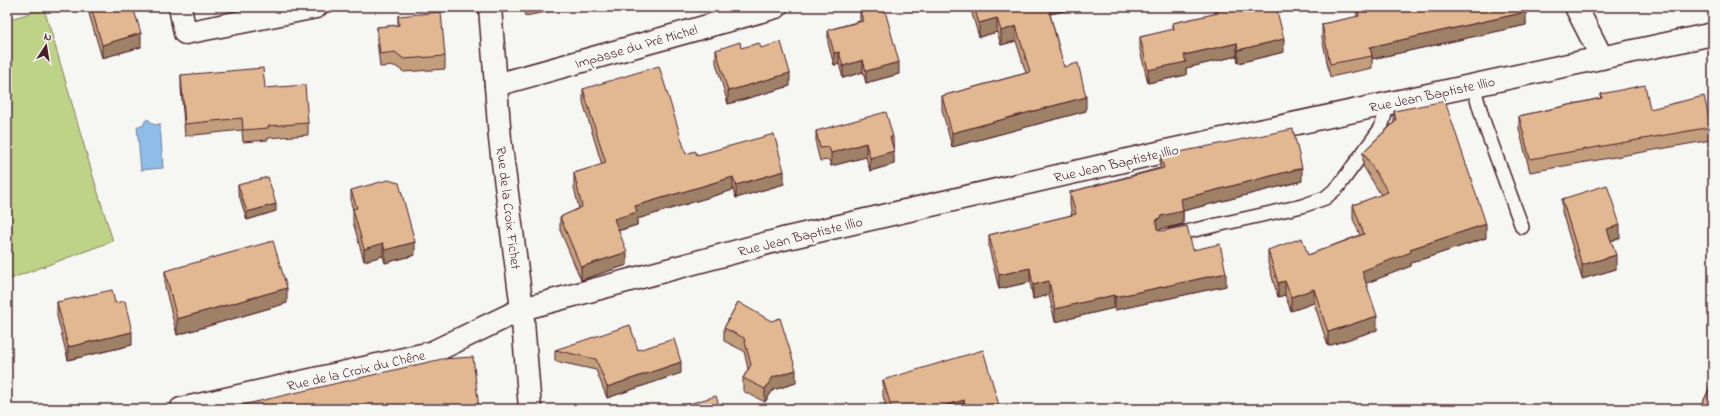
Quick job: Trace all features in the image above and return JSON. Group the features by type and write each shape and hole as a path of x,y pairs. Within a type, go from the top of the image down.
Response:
{"street":[{"path":"180,7 185,33 316,7"},
{"name":"Rue de la Croix Fichet","path":"490,7 500,139 522,308 530,409"},
{"name":"Impasse du Pré Michel","path":"496,85 776,7"},
{"path":"1576,7 1602,58"},
{"name":"Rue Jean Baptiste Illio","path":"522,308 783,238 1171,150 1713,34"},
{"name":"Rue de la Croix du Chêne","path":"181,409 431,353 522,308"}],"lane":[{"path":"1473,85 1484,123 1522,227"},
{"path":"1163,237 1302,206 1325,198 1338,187 1381,128 1388,104"}],"green space":[{"path":"44,9 113,241 7,280 7,20"}],"water":[{"path":"148,119 154,125 160,124 163,168 141,170 137,126 143,126 145,121"}],"building":[{"path":"91,7 133,7 141,33 102,45"},
{"path":"874,7 884,7 899,62 866,71 863,60 843,66 839,52 834,53 828,30 863,21 860,11"},
{"path":"974,7 1048,7 1064,67 1078,63 1086,97 952,133 942,96 1030,72 1016,26 1001,31 997,18 979,23"},
{"path":"1217,7 1252,7 1253,9 1260,7 1276,7 1284,39 1238,50 1237,43 1184,55 1186,62 1148,70 1140,37 1174,29 1173,23 1218,13"},
{"path":"1358,7 1525,7 1526,12 1370,47 1372,56 1330,64 1322,24 1359,16"},
{"path":"441,12 445,56 404,59 395,52 380,54 377,27 399,25 398,16"},
{"path":"740,42 741,48 759,43 761,48 781,42 790,73 728,91 716,50"},
{"path":"659,66 686,154 695,151 697,155 774,134 784,171 736,185 733,177 635,206 637,212 614,219 627,252 581,267 560,217 582,207 574,173 606,163 583,89"},
{"path":"263,68 265,88 305,85 308,123 268,126 268,128 243,130 242,118 185,124 181,75"},
{"path":"1645,85 1650,109 1704,96 1711,127 1530,159 1519,116 1602,98 1601,94"},
{"path":"1445,101 1486,224 1410,249 1411,252 1362,271 1377,316 1328,332 1314,289 1291,297 1285,281 1278,283 1268,250 1302,238 1308,255 1364,234 1353,205 1388,192 1363,152 1396,121 1394,111"},
{"path":"886,112 893,137 890,137 894,151 870,158 866,143 831,153 829,147 820,148 816,131"},
{"path":"1293,129 1302,168 1181,199 1183,211 1161,216 1156,221 1157,229 1161,231 1187,226 1193,250 1220,244 1226,273 1115,297 1114,295 1055,309 1049,281 1033,285 1030,268 999,275 989,235 1076,214 1070,192 1164,168 1160,156"},
{"path":"268,177 276,204 247,212 238,185"},
{"path":"388,180 399,183 415,242 385,250 383,243 364,249 353,209 357,208 351,190"},
{"path":"1607,185 1620,225 1607,229 1616,255 1582,265 1562,199"},
{"path":"273,241 287,288 177,319 165,271"},
{"path":"112,290 115,303 125,301 132,332 68,347 57,302"},
{"path":"738,302 771,321 780,318 796,370 773,377 765,389 743,378 751,365 744,338 724,328"},
{"path":"630,325 638,350 674,339 681,362 607,387 596,359 555,350"},
{"path":"983,350 1000,409 966,409 964,400 933,409 892,409 883,380"},
{"path":"473,357 479,409 380,409 379,405 363,409 225,409 442,359"},
{"path":"1713,382 1713,409 1707,409 1701,406"},
{"path":"716,396 720,409 680,409 682,406"},
{"path":"1540,407 1583,409 1540,409"}]}
